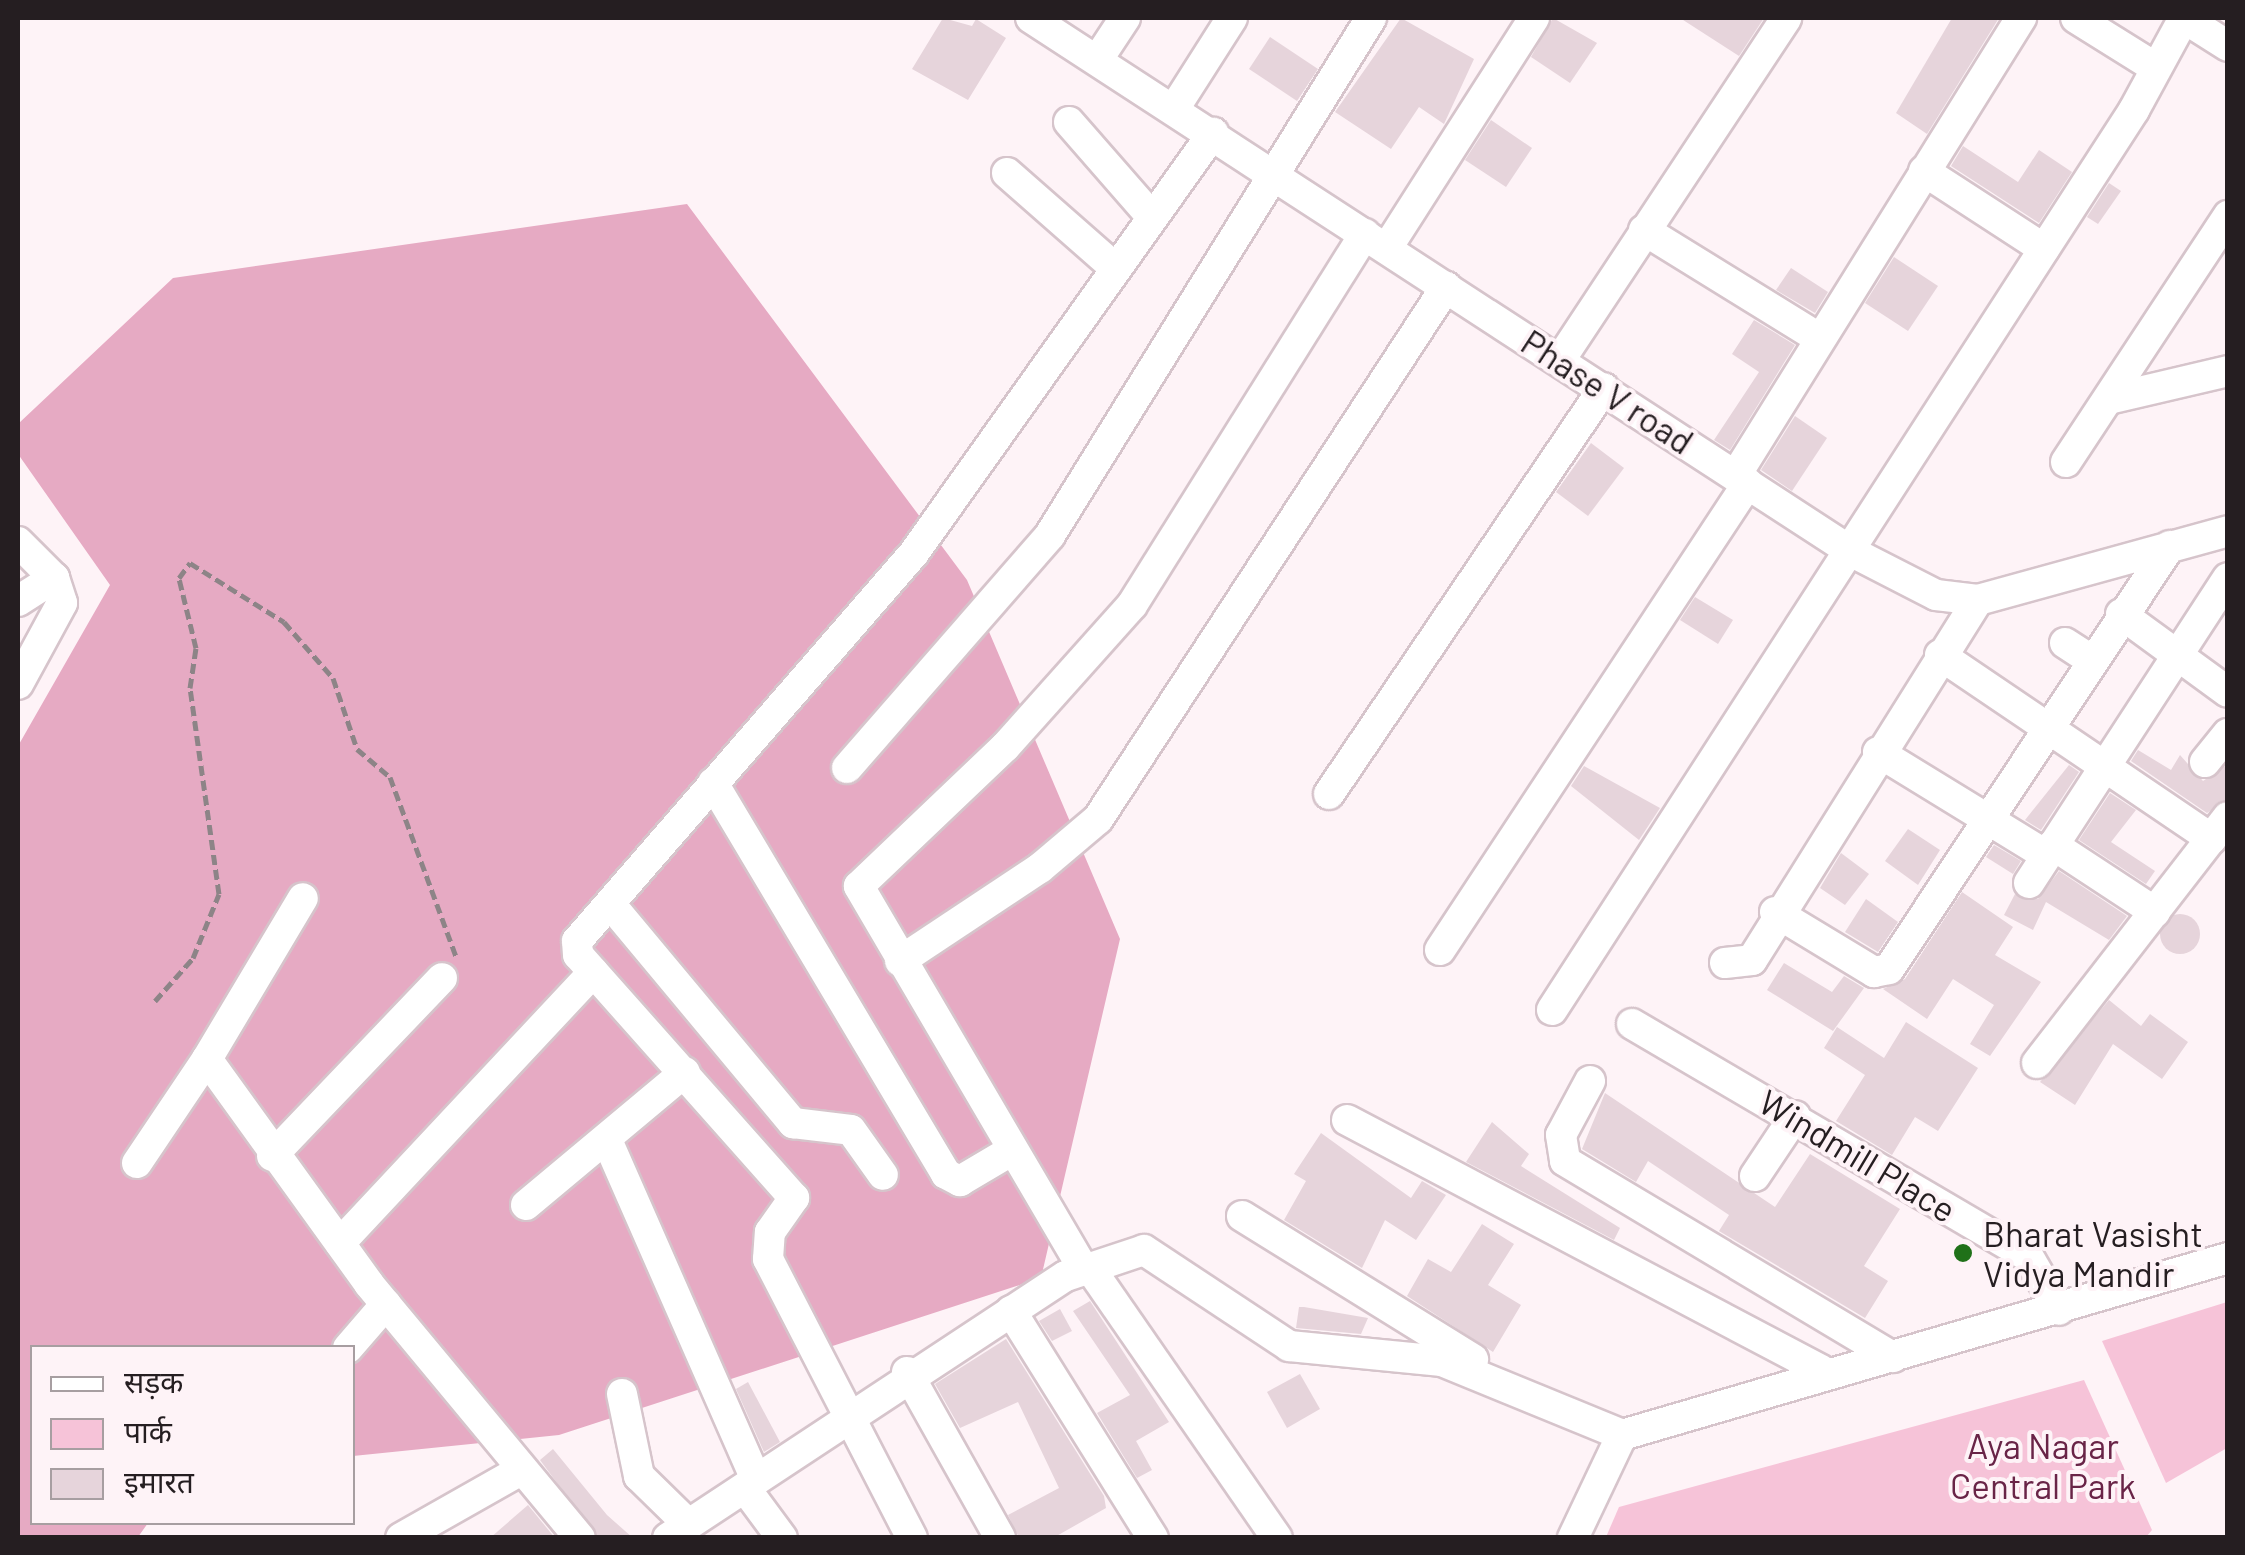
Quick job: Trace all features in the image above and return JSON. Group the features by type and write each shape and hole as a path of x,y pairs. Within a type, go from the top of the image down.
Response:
{"street":[{"name":"Phase V road","path":"1031,18 1212,132 1852,552 1936,595 1978,600 2228,531"},
{"path":"1098,59 1125,18"},
{"path":"1174,109 1232,18"},
{"path":"847,768 1050,535 1270,172 1371,18"},
{"path":"1277,1538 1009,1152 859,894 861,882 1004,747 1132,605 1376,241 1534,18"},
{"path":"1560,360 1786,18"},
{"path":"1440,950 1742,479 1819,338 2021,18"},
{"path":"2076,18 2156,68"},
{"path":"1552,1010 1852,552 2044,250 2184,18 2228,46"},
{"path":"1069,122 1150,215"},
{"path":"912,1538 764,1246 794,1198 594,972 577,941 612,906 713,782 914,553 1212,132"},
{"path":"1924,171 2044,250"},
{"path":"1006,173 1114,267"},
{"path":"2066,462 2218,254 2228,216"},
{"path":"1644,230 1819,338"},
{"path":"900,961 1040,868 1098,818 1446,286"},
{"path":"2109,399 2228,371"},
{"path":"1329,794 1604,388"},
{"path":"18,542 54,578 62,603 18,684"},
{"path":"1776,912 1884,972 2120,614 2170,546"},
{"path":"18,601 54,578"},
{"path":"2028,882 2228,578"},
{"path":"1725,964 1752,960 1776,912 1978,600"},
{"path":"2120,614 2178,651 2228,692"},
{"path":"2065,643 2092,660"},
{"path":"1940,655 2104,766 2220,828 2037,1064"},
{"path":"2205,762 2228,734"},
{"path":"1878,752 2155,912"},
{"path":"713,782 755,839 928,1146 960,1181 1009,1152"},
{"path":"137,1163 207,1059 303,898"},
{"path":"612,906 793,1123 851,1130 874,1180 928,1146"},
{"path":"340,1243 594,972"},
{"path":"272,1156 442,978"},
{"name":"Windmill Place","path":"1632,1024 1795,1116 2028,1256 2059,1310"},
{"path":"207,1059 272,1156 386,1304 580,1538"},
{"path":"526,1205 685,1072"},
{"path":"1590,1081 1561,1135 1565,1161 1893,1357"},
{"path":"1755,1176 1795,1116"},
{"path":"1346,1120 1821,1370"},
{"path":"608,1140 750,1484 782,1538"},
{"path":"1242,1216 1572,1420"},
{"path":"622,1394 639,1476 678,1531 907,1372 1087,1269 1156,1252 1289,1346 1442,1360 1572,1420 1622,1435 1821,1370 1893,1357 2228,1258"},
{"path":"351,1345 386,1304"},
{"path":"1012,1311 1153,1538"},
{"path":"907,1372 1000,1538"},
{"path":"1574,1538 1622,1435"},
{"path":"412,1535 521,1470"}],"path":[{"path":"155,1001 193,958 219,894 190,688 196,648 179,578 190,563 284,622 333,678 357,749 390,777 414,856 452,932 456,956 442,978"}],"green space":[{"path":"2227,1302 2227,1448 2166,1483 2102,1341"},
{"name":"Aya Nagar Central Park","path":"2084,1380 2152,1530 2146,1537 1606,1537 1619,1507"}],"shaded area":[{"path":"687,204 967,580 1120,939 1041,1278 559,1435 355,1456 355,1345 30,1345 30,1525 147,1525 138,1537 18,1538 18,746 110,585 18,454 18,424 173,278"}],"building":[{"path":"943,18 972,26 976,19 1006,38 968,100 912,69"},
{"path":"1401,18 1474,59 1444,124 1419,107 1391,149 1335,112"},
{"path":"1553,18 1597,43 1570,83 1531,57"},
{"path":"1680,18 1764,18 1739,56"},
{"path":"1952,18 1999,18 1927,134 1896,113"},
{"path":"1270,37 1318,69 1297,101 1249,69"},
{"path":"1491,120 1532,148 1506,187 1465,160"},
{"path":"1963,146 2018,182 2039,150 2072,172 2039,223 1951,166"},
{"path":"2109,183 2121,191 2098,224 2087,217"},
{"path":"1894,257 1938,286 1908,331 1865,303"},
{"path":"1791,268 1828,292 1815,313 1776,290"},
{"path":"1754,320 1795,345 1730,450 1714,440 1759,372 1732,354"},
{"path":"1795,416 1827,438 1792,491 1761,470"},
{"path":"1591,443 1624,468 1588,516 1556,492"},
{"path":"1695,597 1733,620 1718,644 1680,620"},
{"path":"2138,750 2171,770 2180,755 2203,781 2228,764 2228,799 2207,813 2131,761"},
{"path":"2069,765 2079,772 2041,830 2025,820"},
{"path":"1584,766 1660,808 1639,840 1571,786"},
{"path":"2110,793 2136,810 2111,842 2155,871 2146,884 2079,840"},
{"path":"1908,829 1940,850 1918,885 1885,861"},
{"path":"1994,845 2021,861 2013,874 1986,857"},
{"path":"1841,853 1869,874 1845,905 1820,888"},
{"path":"2059,871 2127,916 2109,940 2046,902 2033,930 2004,915 2015,894 2038,899"},
{"path":"1962,892 2013,927 1995,955 2041,982 1990,1056 1970,1044 1994,1005 1953,979 1927,1019 1883,989 1905,979"},
{"path":"1866,899 1898,922 1878,952 1845,932"},
{"path":"2180,914 2194,920 2200,934 2194,948 2180,954 2166,948 2160,934 2166,920"},
{"path":"1784,963 1832,992 1844,976 1864,988 1833,1031 1767,990"},
{"path":"2109,1000 2141,1026 2150,1014 2188,1042 2162,1079 2113,1044 2075,1105 2040,1082"},
{"path":"1906,1022 1978,1068 1938,1131 1915,1117 1892,1155 1836,1121 1865,1075 1824,1048 1837,1027 1884,1058"},
{"path":"1605,1093 1775,1207 1810,1154 1900,1209 1864,1266 1888,1281 1865,1318 1719,1231 1729,1215 1648,1161 1636,1182 1582,1149"},
{"path":"1492,1122 1529,1154 1521,1166 1620,1228 1614,1240 1466,1162"},
{"path":"1321,1133 1411,1198 1422,1181 1446,1195 1416,1240 1385,1220 1362,1268 1284,1220 1306,1181 1294,1174"},
{"path":"1482,1224 1514,1244 1488,1285 1521,1305 1493,1352 1407,1296 1428,1259 1451,1272"},
{"path":"1090,1301 1169,1422 1136,1441 1152,1470 1137,1478 1097,1413 1130,1395 1073,1311"},
{"path":"1299,1307 1368,1318 1361,1334 1296,1328"},
{"path":"1060,1309 1072,1331 1052,1341 1039,1321"},
{"path":"1006,1339 1104,1496 1106,1508 1053,1538 1019,1538 1008,1515 1059,1488 1018,1402 960,1428 935,1384"},
{"path":"1300,1374 1320,1409 1287,1428 1267,1392"},
{"path":"748,1382 780,1442 764,1452 736,1389"},
{"path":"553,1449 607,1515 633,1538 598,1538 540,1460"},
{"path":"528,1505 555,1538 490,1538"}],"place":[{"name":"Bharat Vasisht Vidya Mandir","path":"1963,1253"}]}
